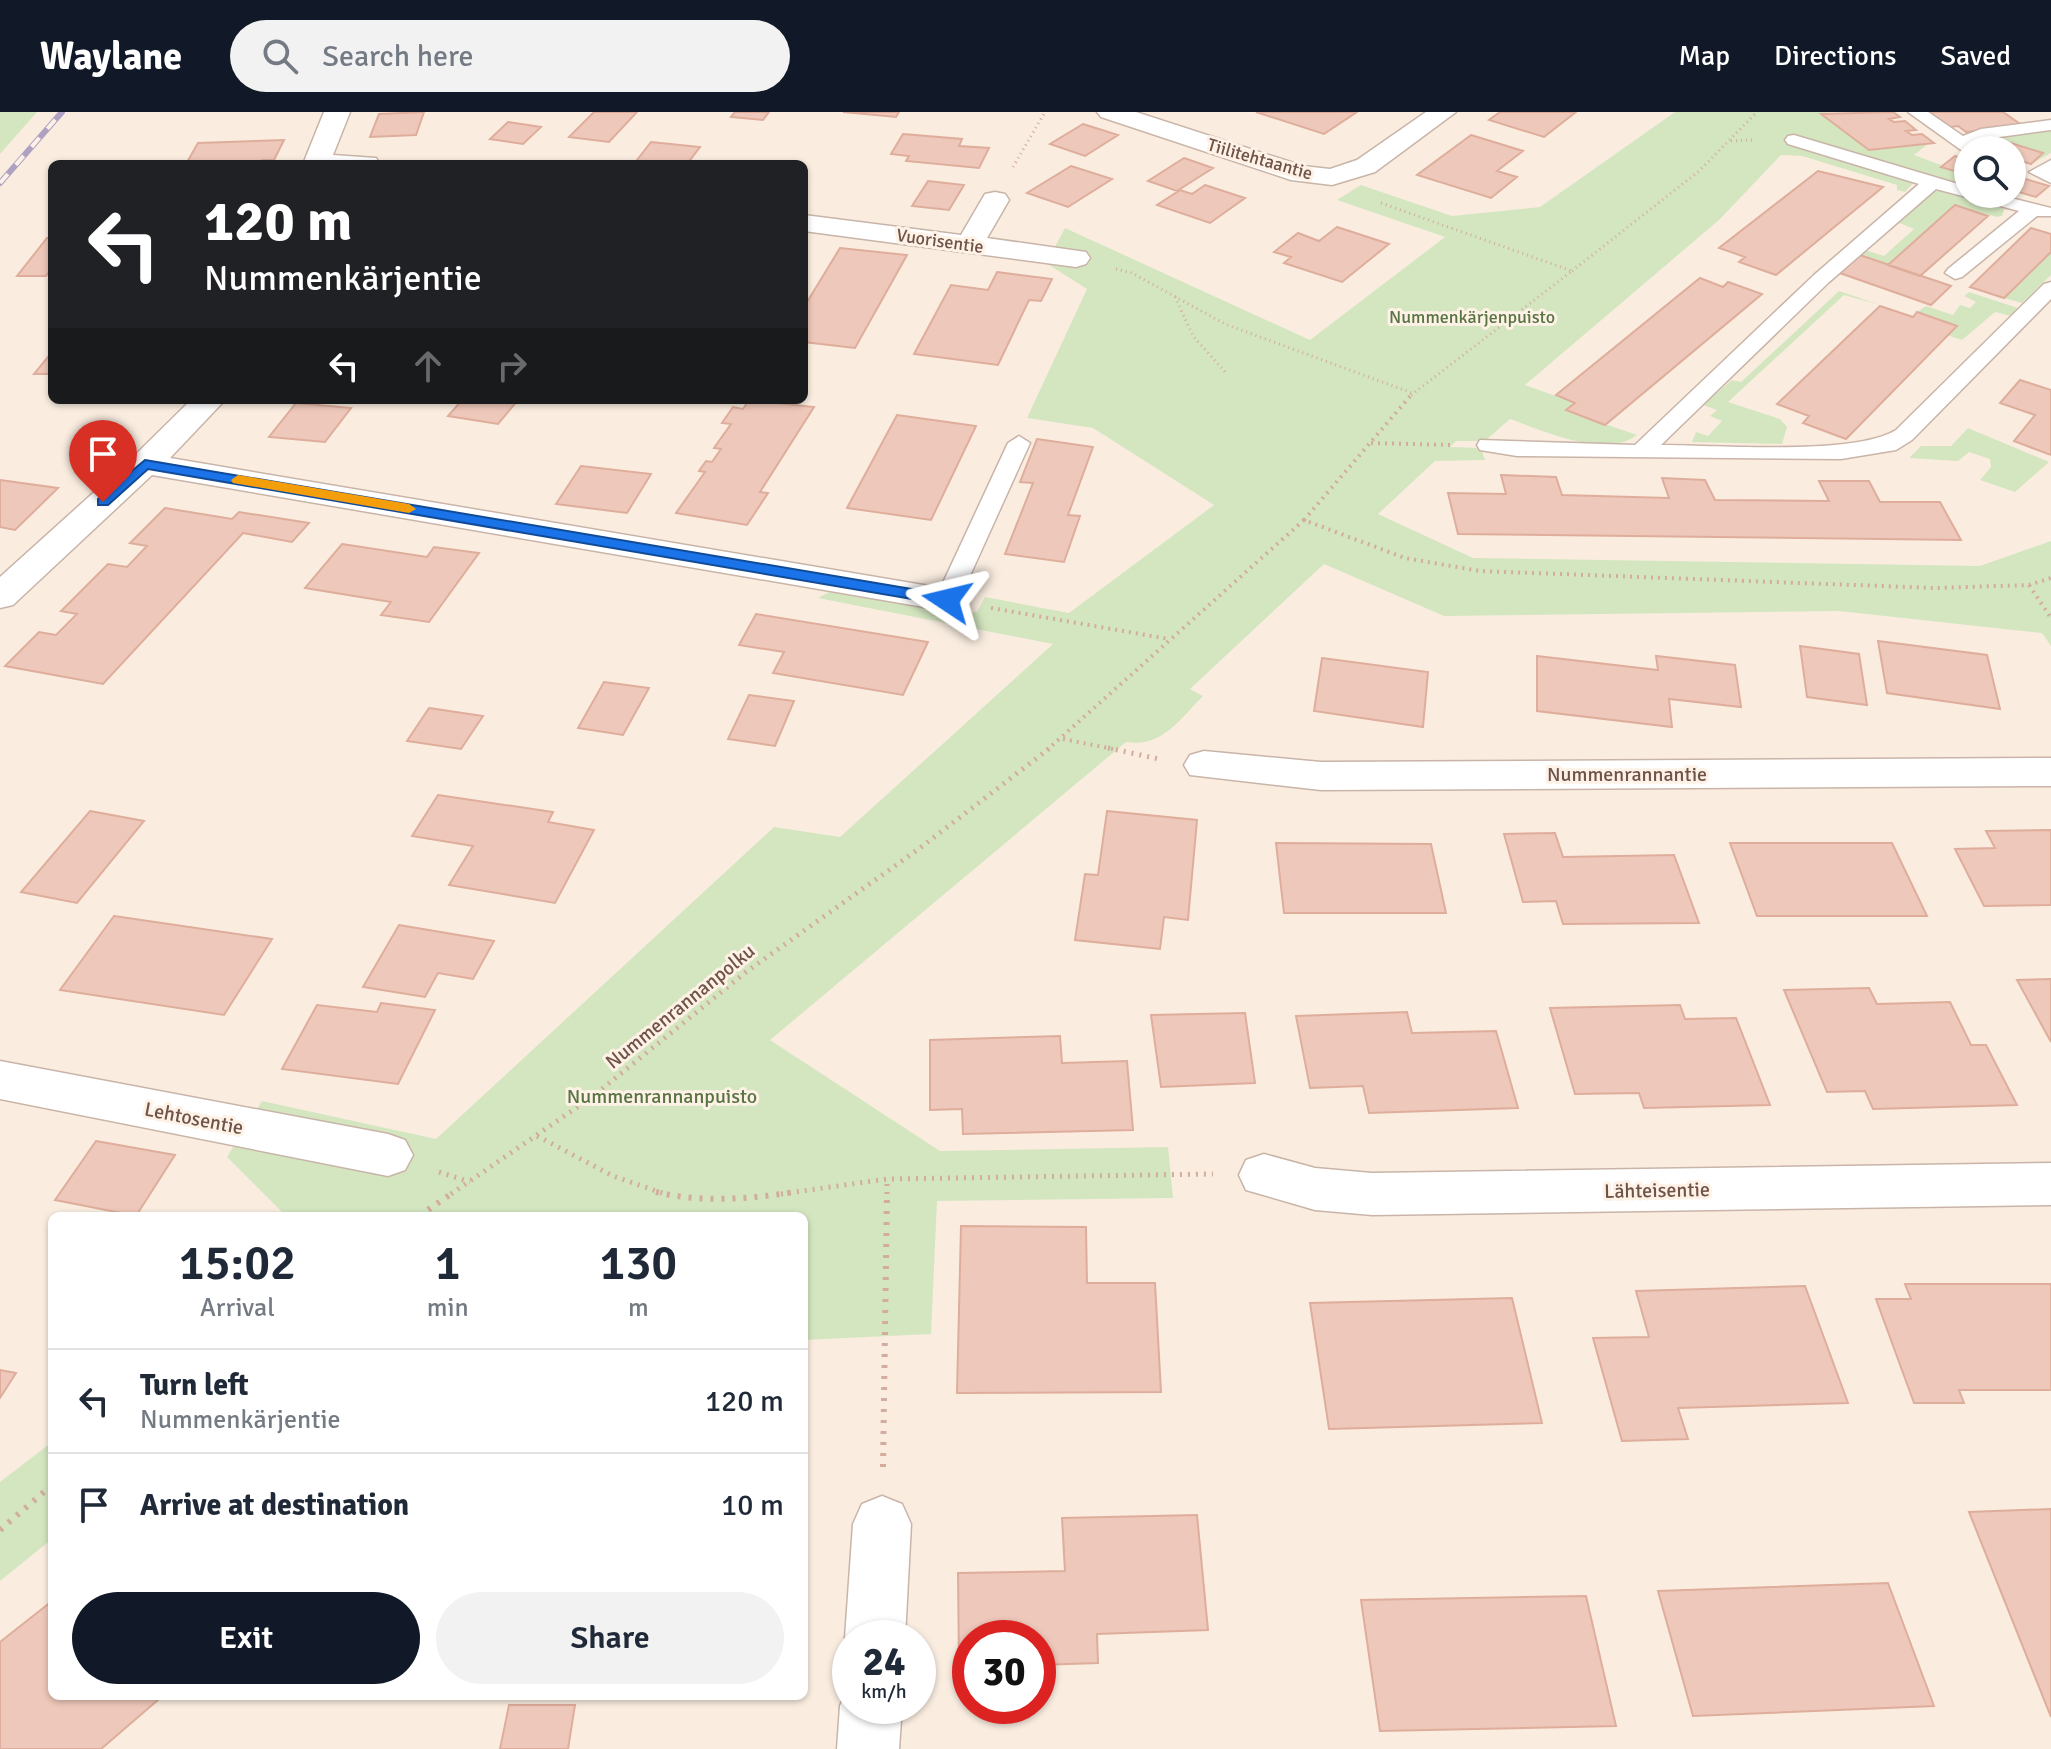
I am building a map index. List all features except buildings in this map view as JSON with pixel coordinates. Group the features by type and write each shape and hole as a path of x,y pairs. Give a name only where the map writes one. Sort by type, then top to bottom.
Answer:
{"street":[{"path":"317,160 337,112"},
{"name":"Tiilitehtaantie","path":"1110,112 1300,174 1332,177 1366,166 1443,112"},
{"path":"969,245 995,200"},
{"name":"Vuorisentie","path":"808,224 1076,258"},
{"path":"0,597 145,464 205,404"},
{"path":"145,464 947,600"},
{"name":"Nummenrannantie","path":"1204,765 1321,776 2051,772"},
{"name":"Lehtosentie","path":"0,1080 388,1155"},
{"name":"Lähteisentie","path":"1264,1175 1315,1189 1372,1194 2051,1184"},
{"path":"876,1620 882,1524"},
{"path":"868,1749 870,1724"}],"lane":[{"path":"1917,112 1954,138"},
{"path":"2039,112 2051,123"},
{"path":"1979,136 2051,123"},
{"path":"1794,140 1954,188"},
{"path":"1641,452 1821,279 1933,182"},
{"path":"1955,273 2042,212"},
{"path":"1488,445 1517,449 1641,452 1841,452 1888,445 1904,435 2051,288"},
{"path":"947,600 1019,443"}],"path":[{"path":"995,200 1045,112"},
{"name":"Nummenrannanpolku","path":"425,1212 592,1097 746,972 920,848 1062,739 1304,520 1413,393 1699,171 1757,112"},
{"path":"1332,177 1349,192 1572,271"},
{"path":"1076,258 1132,273 1225,324 1413,393"},
{"path":"1175,296 1193,336 1226,373"},
{"path":"1371,443 1488,445"},
{"path":"1304,520 1405,558 1480,571 1934,588 2029,585 2051,578"},
{"path":"2029,585 2051,618"},
{"path":"947,600 1169,639"},
{"path":"1062,739 1130,756 1204,765"},
{"path":"537,1136 613,1176 658,1193 696,1199 761,1197 887,1179 1264,1175"},
{"path":"882,1524 887,1179"},
{"path":"0,1530 48,1488"}],"green space":[{"path":"0,112 37,112 0,154"},
{"name":"Nummenrannanpuisto","path":"1675,112 1829,112 1822,114 1869,150 1928,144 1914,155 1954,170 1954,185 1910,180 1913,183 1905,192 1897,190 1897,185 1802,156 1781,155 1719,220 1525,385 1575,403 1567,411 1637,435 1624,442 1592,444 1557,436 1510,419 1485,441 1456,441 1450,447 1481,448 1485,460 1435,461 1378,514 1473,558 1980,566 2051,541 2051,646 2042,633 1839,611 1444,616 1324,564 1190,689 1203,696 1169,730 1150,741 1126,742 770,1040 940,1151 1168,1147 1173,1198 937,1201 931,1334 808,1340 808,1212 282,1212 227,1157 262,1101 436,1139 774,827 840,837 1053,644 818,598 833,590 965,613 977,612 985,597 1069,613 1214,505 1093,428 1027,418 1087,289 1046,263 993,257 997,254 1049,258 1065,228 1310,340 1445,237 1337,200 1361,185 1452,216 1540,207"},
{"path":"2051,131 2051,153 2031,164 2043,153 2026,148 2026,136 2011,136"},
{"path":"1942,190 1954,194 1954,206 1888,265 1857,254 1865,250 1884,256 1914,229 1895,221 1928,193"},
{"path":"1966,208 2004,209 2002,216"},
{"path":"2051,252 2051,275 2022,303 2004,298"},
{"path":"1839,291 1880,305 1844,295 1728,402 1780,419 1787,427 1782,444 1692,442 1696,432 1708,436 1722,421 1710,416 1717,410 1703,405 1732,380 1741,382"},
{"path":"1969,292 2018,308 2011,316 1995,312 1962,340 1947,335 1917,312 1926,306 1953,315 1960,305 1970,308 1976,302 1964,296"},
{"path":"1968,428 2049,462 2015,492 1980,480 1991,467 1990,459 1969,452 1958,461 1909,458 1921,446 1951,446"},
{"path":"48,1445 48,1542 0,1581 0,1482"}],"railway":[{"path":"0,183 62,112"}],"slow traffic":[{"path":"238,480 409,509"}],"route":[{"path":"103,502 145,464 947,600"}],"park label":[{"name":"Nummenkärjenpuisto","path":"1472,317"}]}
